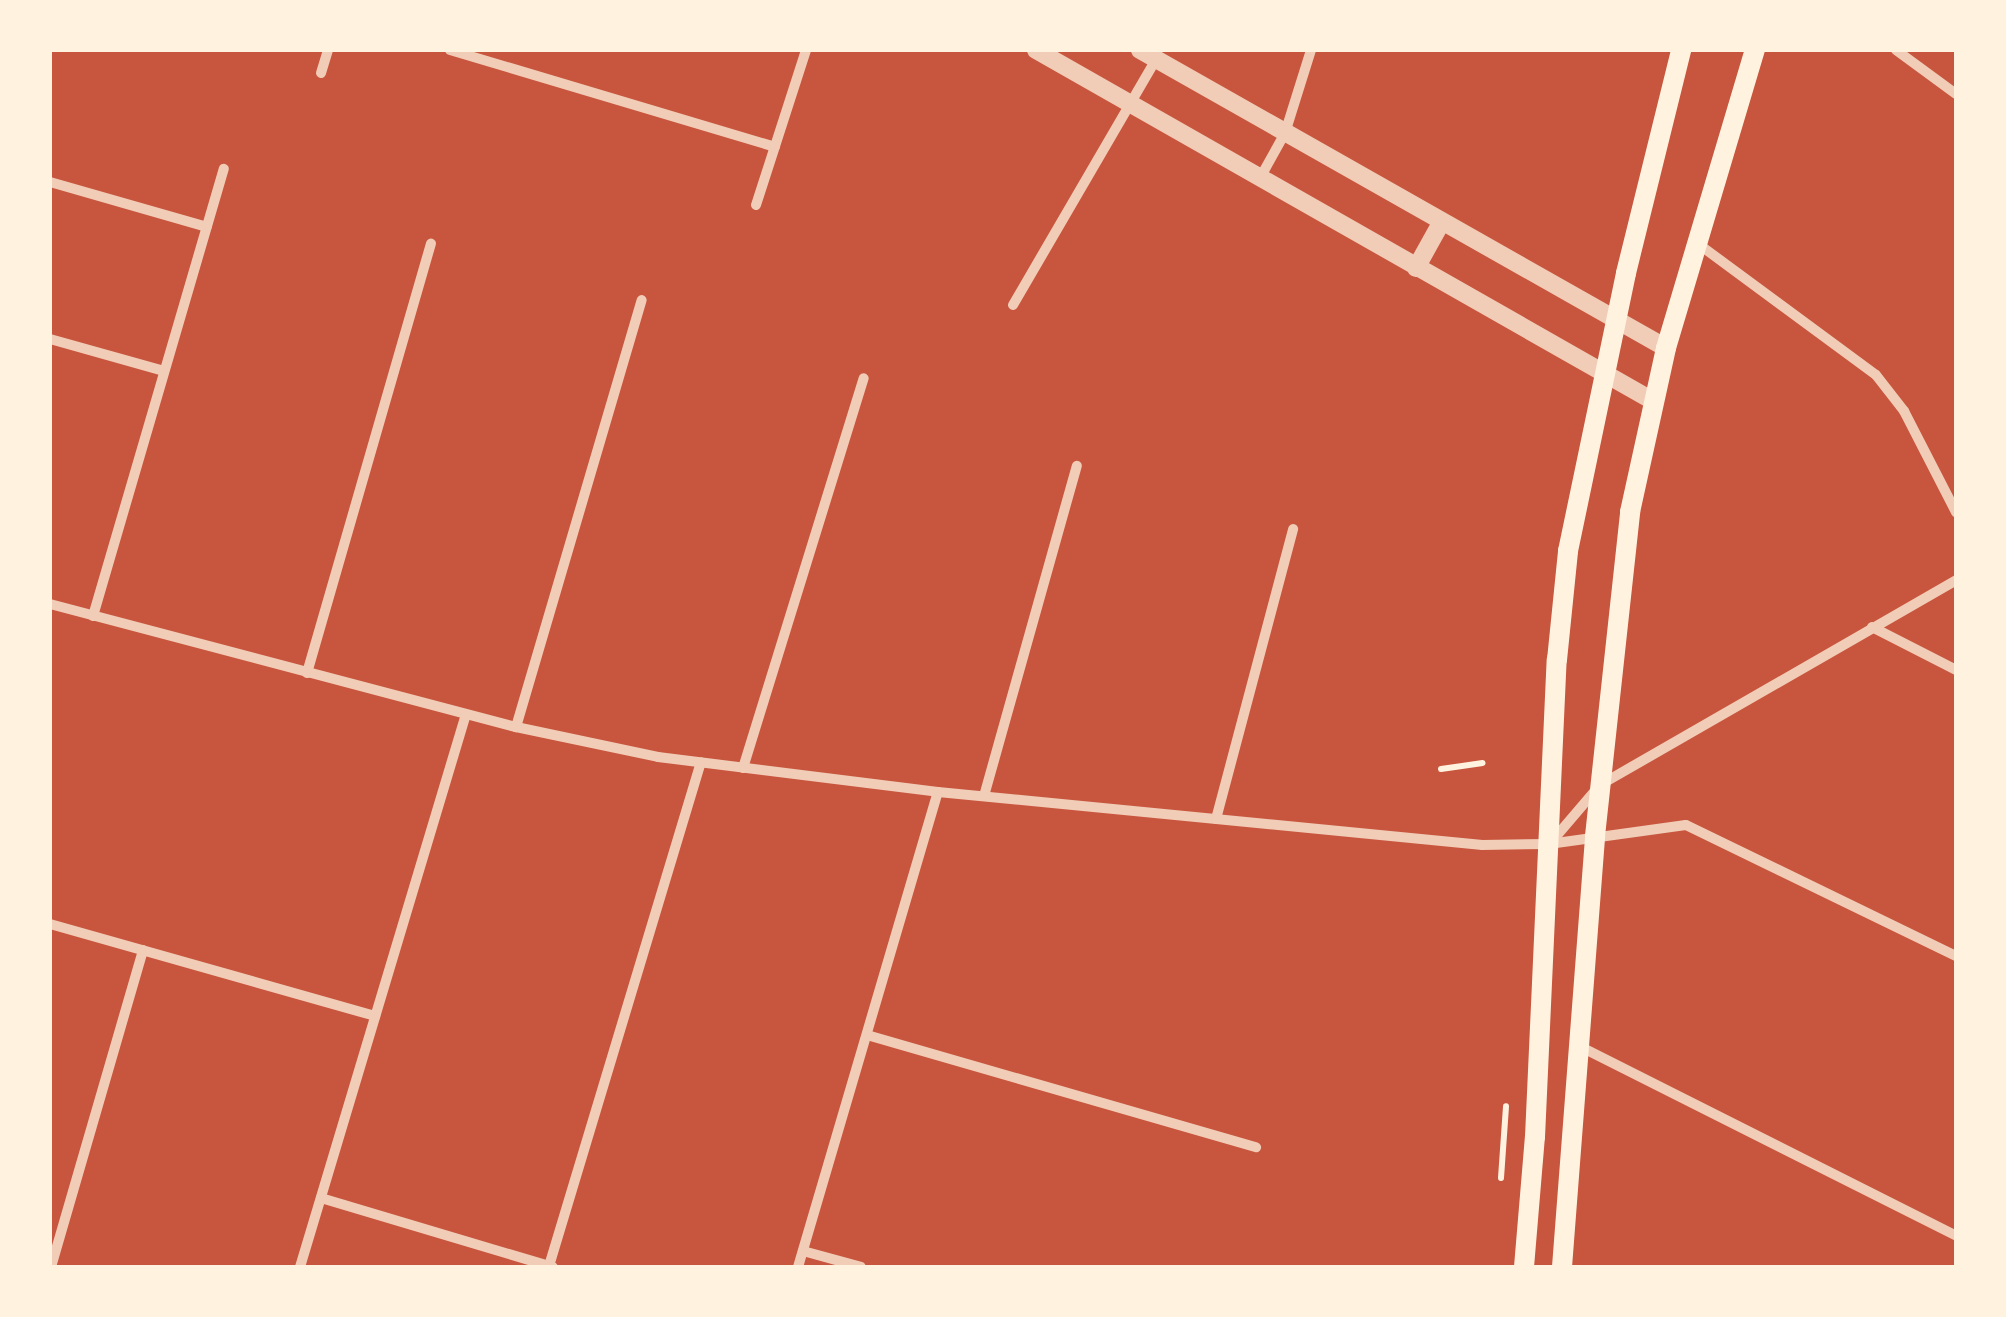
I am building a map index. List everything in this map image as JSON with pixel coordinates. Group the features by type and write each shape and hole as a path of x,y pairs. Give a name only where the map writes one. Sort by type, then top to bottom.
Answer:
{"main road":[{"path":"1524,1267 1561,604 1616,321 1682,50"},
{"path":"1562,1267 1595,836 1622,568 1666,348 1755,50"}],"street":[{"path":"321,73 328,50"},
{"path":"450,50 775,148"},
{"path":"756,205 806,50"},
{"path":"1036,50 1653,401"},
{"path":"1260,178 1284,133 1311,50"},
{"path":"1896,50 1956,94"},
{"path":"1013,304 1128,103 1148,54 1666,348"},
{"path":"93,616 224,169"},
{"path":"50,182 207,227"},
{"path":"1416,268 1442,222"},
{"path":"1697,243 1876,374 1904,411 1956,512"},
{"path":"307,674 431,244"},
{"path":"516,727 642,300"},
{"path":"50,339 164,372"},
{"path":"744,768 864,378"},
{"path":"984,796 1077,466"},
{"path":"1216,819 1293,528"},
{"path":"1549,844 1600,784 1956,580"},
{"path":"50,604 516,727 744,768 938,792 1482,845 1549,844 1676,824 1696,828 1956,956"},
{"path":"1872,628 1956,670"},
{"path":"300,1267 466,714"},
{"path":"321,1198 552,1266 700,762"},
{"path":"798,1267 938,792"},
{"path":"50,924 375,1016"},
{"path":"51,1267 143,950"},
{"path":"866,1035 1256,1147"},
{"path":"1579,1046 1956,1236"},
{"path":"803,1251 861,1267"}],"path":[{"path":"1442,769 1483,763"}]}
